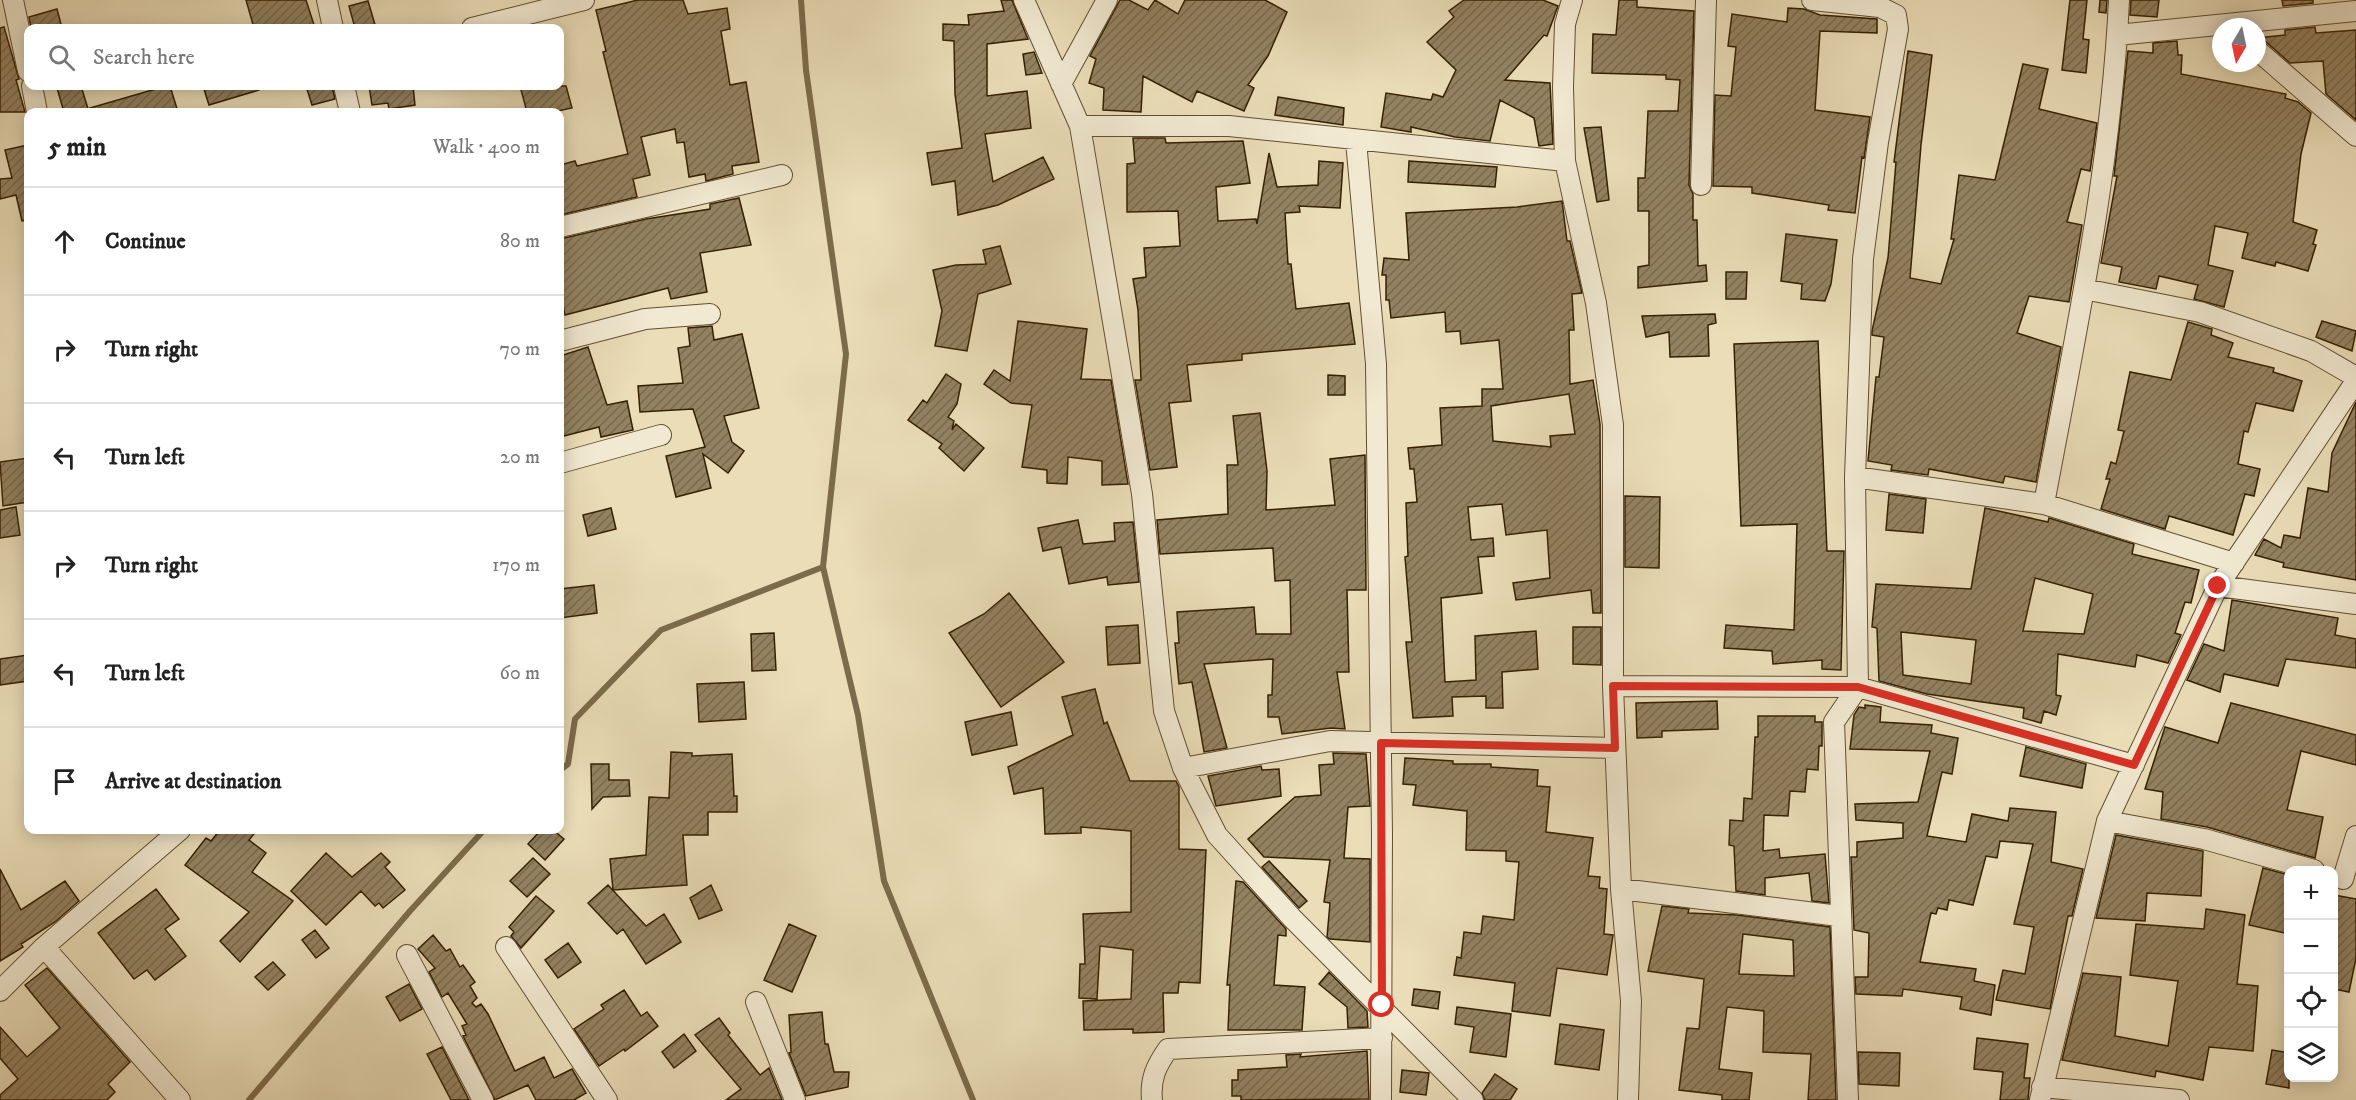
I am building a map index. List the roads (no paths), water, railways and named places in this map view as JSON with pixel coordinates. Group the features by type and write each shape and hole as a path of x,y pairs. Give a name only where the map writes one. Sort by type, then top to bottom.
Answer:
{"street":[{"path":"14,0 24,51"},
{"path":"327,0 332,24"},
{"path":"488,24 584,0"},
{"path":"1024,0 1080,126 1142,494 1164,711 1183,768 1217,835 1292,918 1382,1005 1473,1100"},
{"path":"1061,84 1107,0"},
{"path":"1572,0 1565,24 1563,87 1565,160 1596,303 1613,425 1613,686 1621,889 1631,1001 1628,1100"},
{"path":"1701,185 1706,0"},
{"path":"1812,0 1880,7 1896,15 1898,29 1878,142 1863,259 1855,477 1858,687 1834,722 1839,916 1848,1100"},
{"path":"2044,504 2085,290 2105,162 2119,0"},
{"path":"2266,21 2356,11"},
{"path":"2117,35 2212,27"},
{"path":"2266,58 2356,136"},
{"path":"33,90 36,108"},
{"path":"345,90 349,108"},
{"path":"1080,126 1230,126 1356,141 1565,160"},
{"path":"1356,141 1376,364 1381,743 1382,1100"},
{"path":"564,226 782,175"},
{"path":"2085,290 2200,312 2311,351 2356,379 2218,586 2107,821 2041,1094 2179,1100"},
{"path":"564,340 645,320 710,314"},
{"path":"564,462 661,435"},
{"path":"1855,477 2044,504 2234,563"},
{"path":"2218,586 2356,604"},
{"path":"1613,686 1858,687 2134,765"},
{"path":"1183,768 1330,741 1615,748"},
{"path":"2107,821 2204,839 2300,866"},
{"path":"0,991 44,947 175,834"},
{"path":"2344,880 2356,836"},
{"path":"1621,889 1839,916"},
{"path":"44,947 180,1100"},
{"path":"506,947 607,1100"},
{"path":"407,955 483,1100"},
{"path":"756,1002 795,1100"},
{"path":"1152,1100 1151,1083 1158,1063 1168,1049 1382,1038"}],"waterway":[{"path":"801,0 806,70 846,354 823,567 858,715 884,881 973,1100"},
{"path":"564,767 568,764 575,719 661,630 823,567"},
{"path":"249,1100 410,911 480,834"}]}
